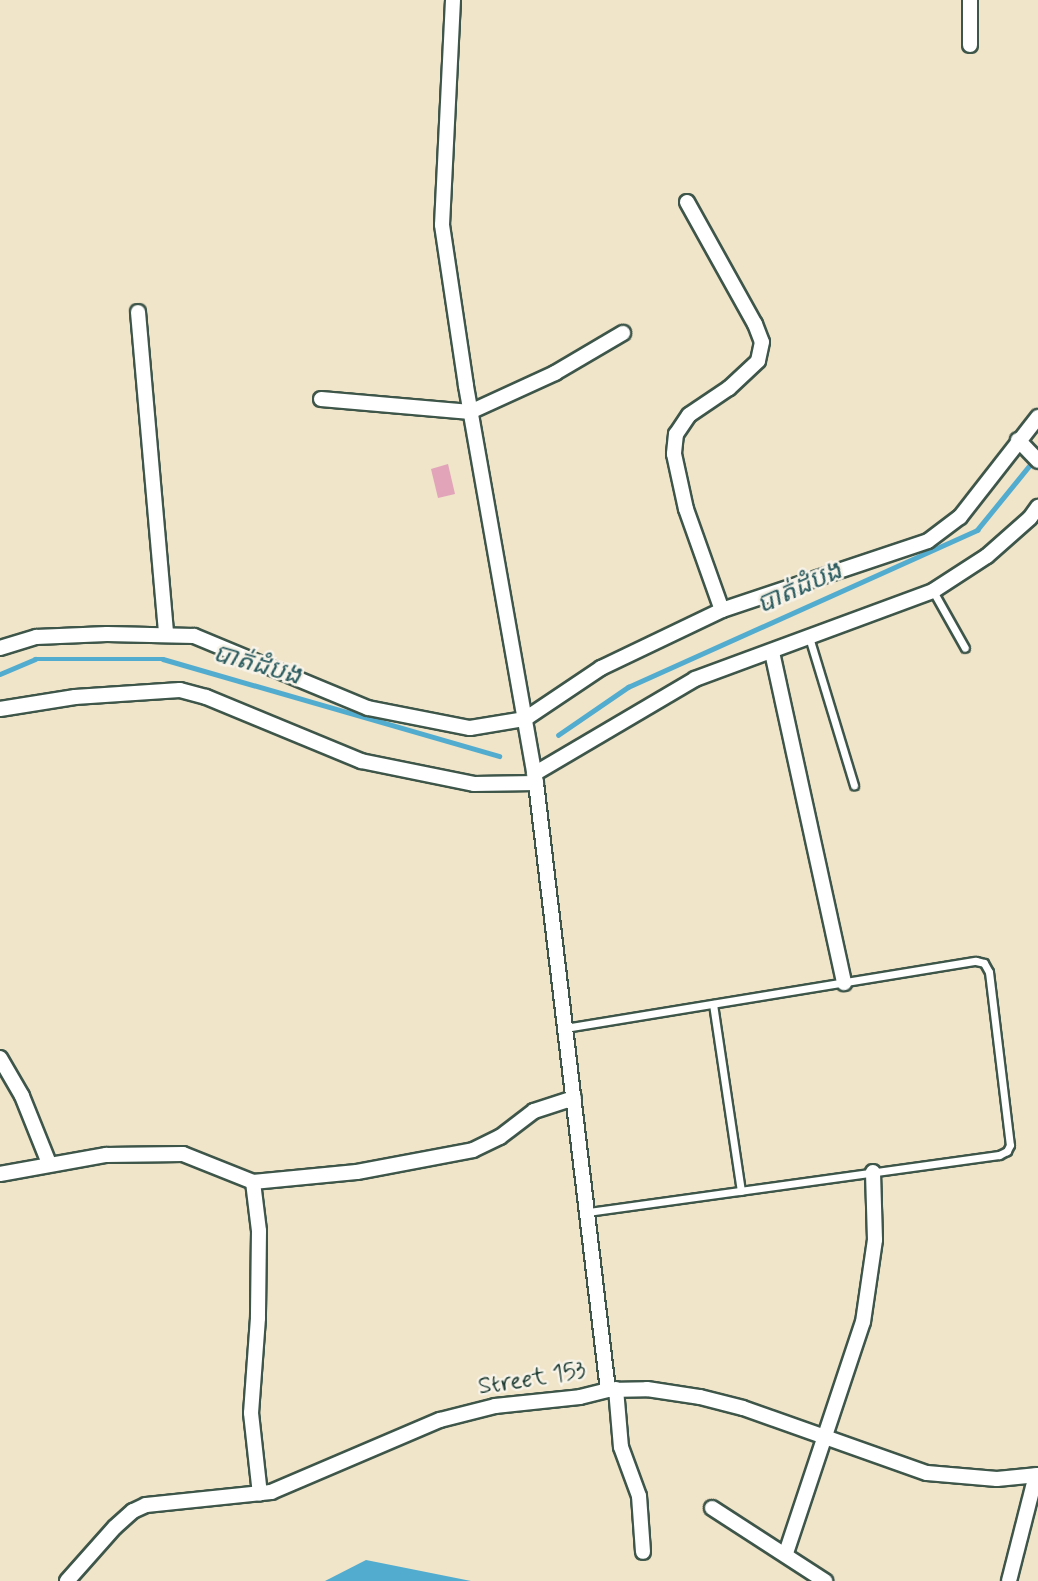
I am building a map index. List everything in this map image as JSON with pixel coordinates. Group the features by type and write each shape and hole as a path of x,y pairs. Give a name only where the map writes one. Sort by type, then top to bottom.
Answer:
{"street":[{"path":"453,0 442,225 470,412 535,778 587,1212 621,1447 639,1496 643,1552"},
{"path":"970,0 970,45"},
{"path":"687,202 755,324 762,342 758,361 729,388 689,415 676,434 674,454 686,509 722,610"},
{"path":"138,312 166,634"},
{"path":"321,399 470,412 555,373 622,333"},
{"path":"0,648 36,637 166,634 194,636 368,708 470,728 525,719 601,668 722,610 928,541 960,517 1038,416"},
{"path":"1018,440 1034,457"},
{"path":"0,709 75,697 180,690 206,697 361,761 474,784 535,778 675,689 933,591 987,556 1030,518 1038,507"},
{"path":"772,653 844,983"},
{"path":"0,1058 22,1096 49,1163"},
{"path":"0,1174 49,1163 106,1155 183,1154 253,1182 357,1172 472,1150 500,1137 534,1111 574,1098"},
{"path":"786,1553 863,1322 875,1240 873,1172"},
{"path":"253,1182 259,1231 258,1318 251,1413 260,1494"},
{"name":"Street 153","path":"67,1581 115,1527 146,1505 260,1494 316,1475 440,1419 495,1406 612,1390 647,1389 700,1397 927,1473 997,1479 1037,1475"},
{"path":"1009,1581 1037,1475"},
{"path":"712,1508 786,1553 825,1581"}],"lane":[{"path":"933,591 965,648"},
{"path":"809,637 854,785"},
{"path":"565,1028 976,961 984,963 989,972 1010,1145 1007,1151 587,1212"},
{"path":"713,1004 741,1191"}],"water":[{"path":"366,1560 471,1581 325,1581"}],"building":[{"path":"448,464 455,494 438,498 431,469"}],"waterway":[{"name":"បាត់ដំបង","path":"558,735 628,687 977,530 1033,461"},
{"name":"បាត់ដំបង","path":"0,674 35,659 163,659 499,756"}]}
